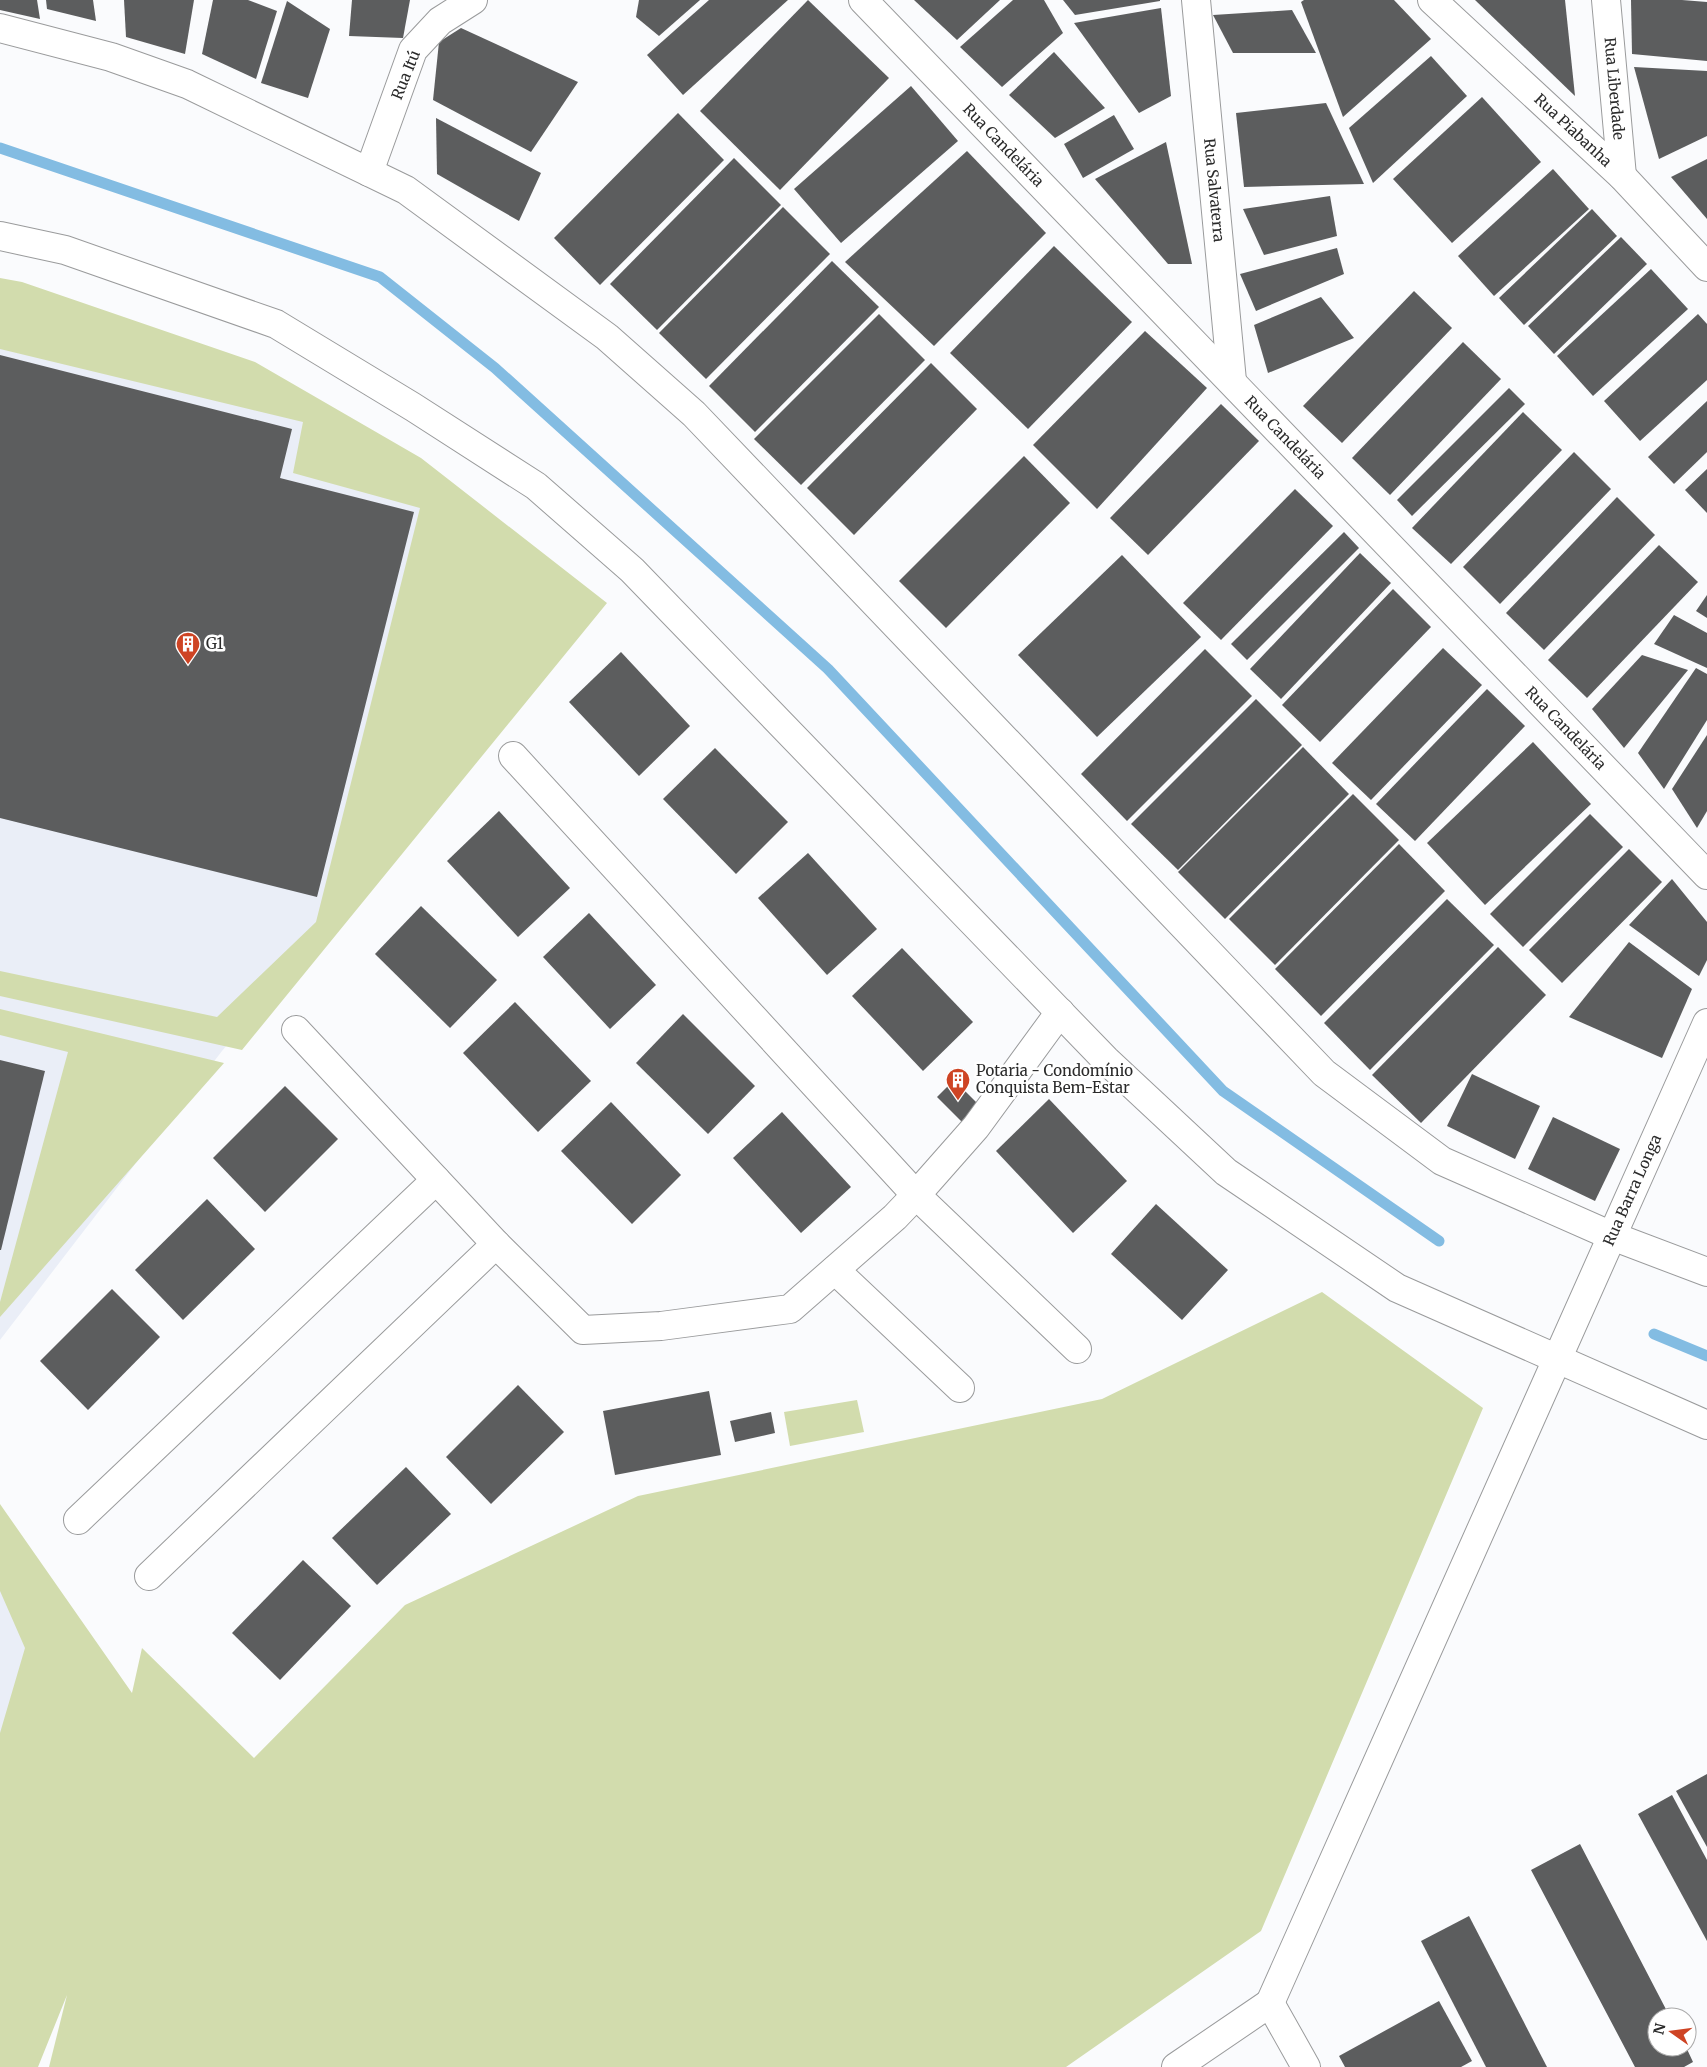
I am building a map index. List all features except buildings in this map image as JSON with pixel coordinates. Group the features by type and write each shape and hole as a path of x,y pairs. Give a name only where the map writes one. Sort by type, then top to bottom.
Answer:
{"main road":[{"name":"Rua Itú","path":"369,172 413,50 440,21 473,0"},
{"name":"Rua Candelária","path":"863,0 1707,875"},
{"name":"Rua Salvaterra","path":"1196,0 1232,381"},
{"name":"Rua Piabanha","path":"1432,0 1622,176 1707,268"},
{"name":"Rua Liberdade","path":"1606,0 1622,176"},
{"path":"0,28 111,57 187,84 406,190 607,337 694,414 1324,1073 1442,1161 1612,1236 1707,1272"},
{"path":"0,236 65,250 276,324 413,407 536,486 632,570 1106,1060 1226,1172 1396,1288 1707,1425"},
{"path":"513,756 916,1195 1077,1349"},
{"path":"296,1030 496,1244 584,1330 661,1326 790,1308 895,1218 916,1195 976,1127 1060,1012"},
{"name":"Rua Barra Longa","path":"1270,2003 1707,1023"},
{"path":"78,1520 436,1180"},
{"path":"149,1576 496,1244"},
{"path":"835,1270 960,1388"},
{"path":"1176,2067 1270,2003 1306,2067"}],"shaded area":[{"path":"0,292 244,381 593,604 222,1051 0,1340"},
{"path":"0,1546 74,1697 0,1853"}],"green space":[{"path":"0,278 22,282 255,362 421,458 607,603 242,1050 0,996 0,971 217,1017 316,922 420,508 293,473 303,422 0,349"},
{"path":"0,1009 224,1063 0,1317 0,1302 68,1052 0,1035"},
{"path":"1322,1292 1483,1408 1261,1931 1066,2067 49,2067 67,1995 38,2067 0,2067 0,1733 25,1648 0,1591 0,1504 132,1693 142,1648 254,1758 405,1605 638,1496 1102,1399"},
{"path":"857,1400 864,1432 790,1446 784,1412"}],"waterway":[{"path":"0,148 380,277 495,368 828,669 1223,1091 1439,1241"},
{"path":"1654,1334 1707,1356"}],"place":[{"name":"G1","path":"188,665"},
{"name":"Potaria - Condomínio Conquista Bem-Estar","path":"958,1101"}]}
